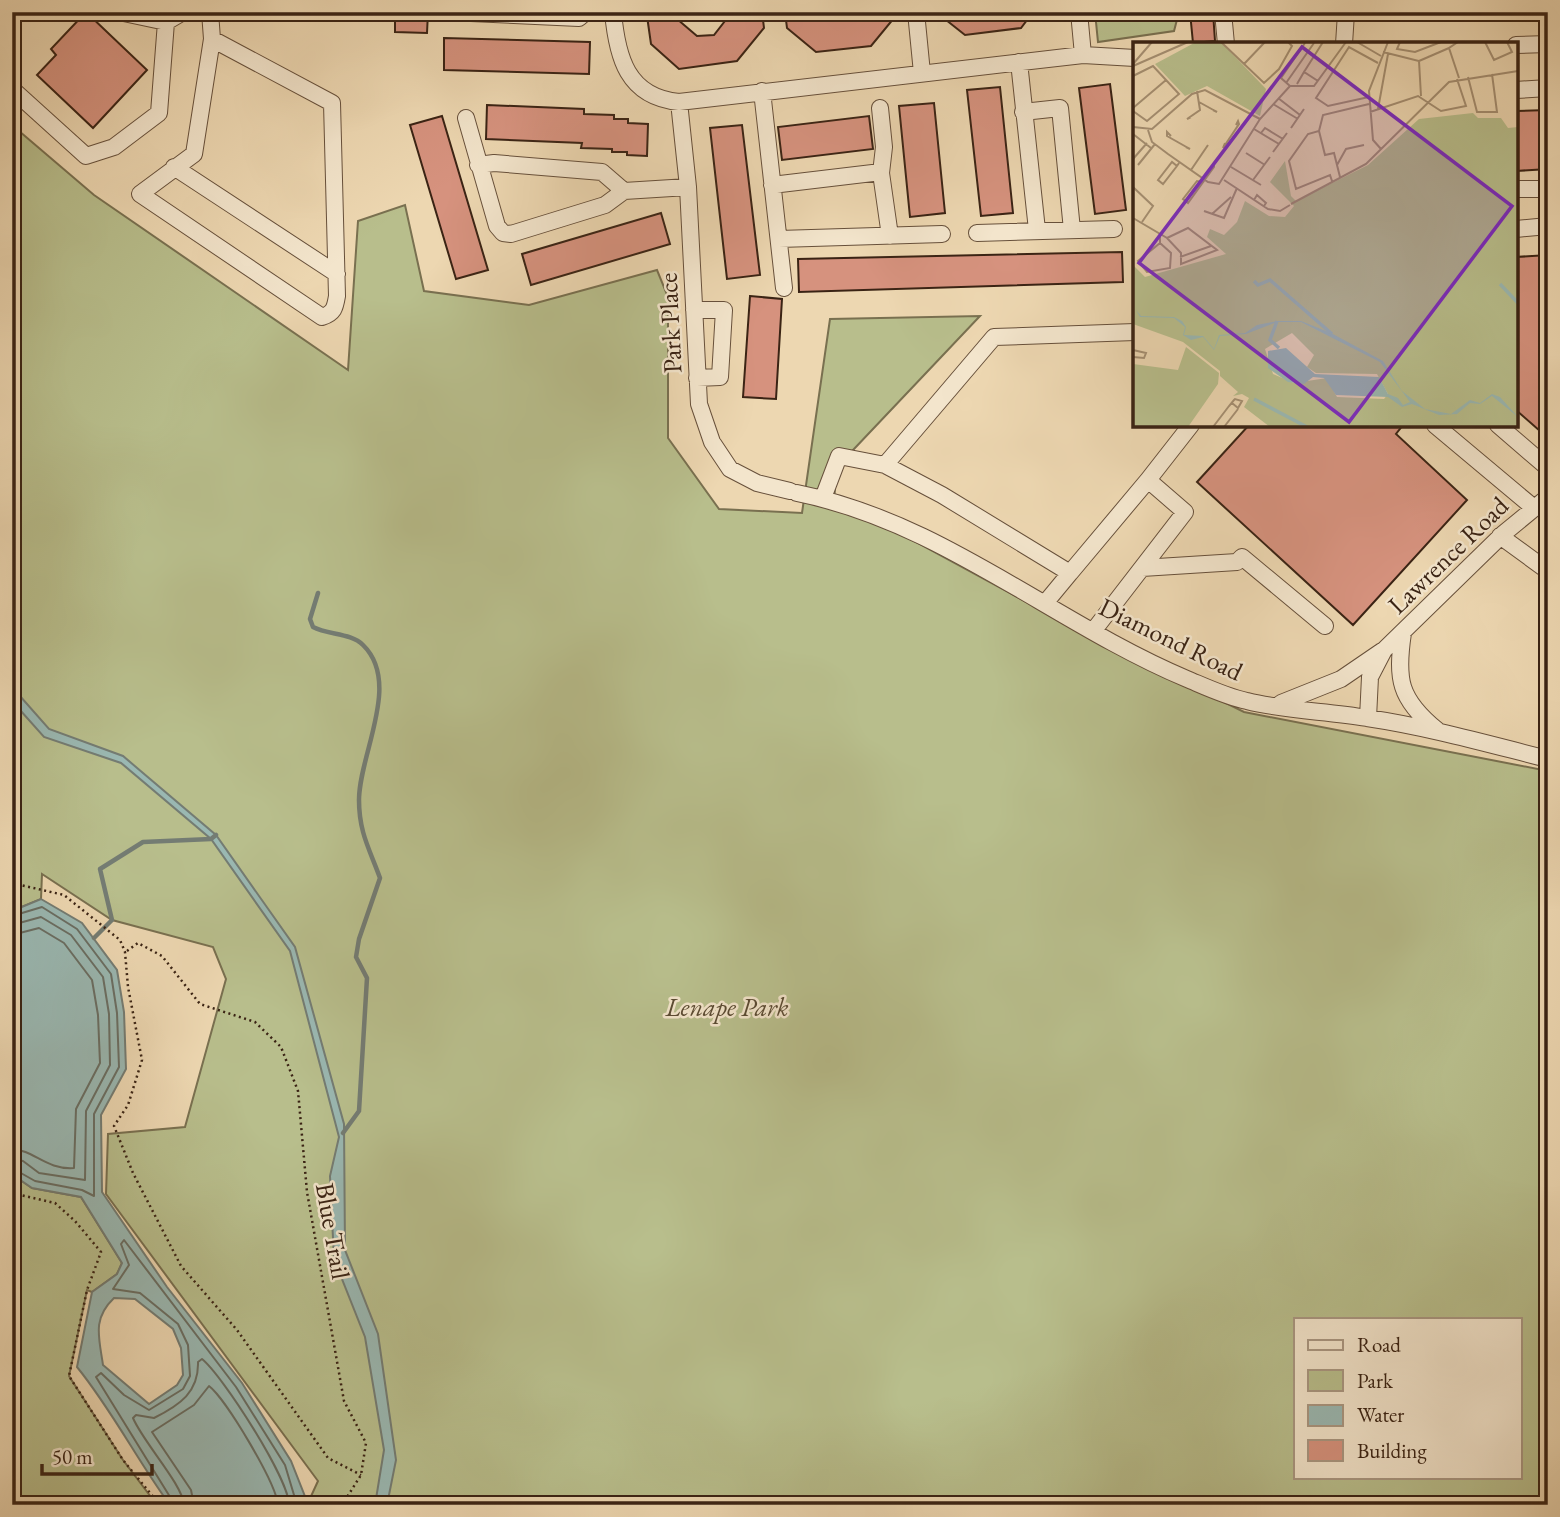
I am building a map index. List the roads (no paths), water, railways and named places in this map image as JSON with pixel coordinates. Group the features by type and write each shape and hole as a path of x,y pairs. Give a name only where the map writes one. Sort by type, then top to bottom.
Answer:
{"street":[{"path":"119,12 166,22 183,12"},
{"path":"211,12 212,39 194,154 140,194 322,317 335,308 337,274 332,103 212,39"},
{"path":"448,12 579,18 586,12"},
{"path":"614,12 620,59 630,76 660,100 679,102 1083,55 1133,58"},
{"path":"916,12 922,73"},
{"path":"1079,12 1083,55"},
{"path":"1223,12 1226,42"},
{"path":"1344,42 1346,13 1355,12"},
{"path":"12,89 86,156 114,147 159,113 166,22"},
{"path":"1518,45 1548,44"},
{"path":"1018,62 1037,230"},
{"path":"1518,90 1548,88"},
{"path":"762,91 784,288"},
{"name":"Park Place","path":"679,102 688,187 699,404 712,442 730,469 757,483 794,492"},
{"path":"880,108 884,147 881,172 890,236"},
{"path":"1023,112 1060,108 1072,230"},
{"path":"466,118 497,226 503,233 511,234 605,205 624,191 688,187"},
{"path":"478,165 494,163 602,172 624,191"},
{"path":"174,167 337,274"},
{"path":"772,185 881,172"},
{"path":"1518,189 1548,189"},
{"path":"1518,229 1548,226"},
{"path":"977,233 1114,229"},
{"path":"779,239 942,234"},
{"path":"694,310 724,310 720,377 697,378"},
{"path":"885,465 993,337 1133,332"},
{"path":"1046,602 1189,427"},
{"path":"1437,427 1534,508"},
{"path":"1500,427 1548,468"},
{"path":"823,498 839,456 885,465 942,495 1070,573"},
{"path":"1094,630 1185,512 1148,480"},
{"name":"Diamond Road","path":"794,492 823,498 915,533 1186,678 1246,701 1439,731 1548,759"},
{"name":"Lawrence Road","path":"1276,705 1341,679 1384,650 1500,536 1548,496"},
{"path":"1500,536 1544,563"},
{"path":"1142,568 1237,562 1242,557 1325,626"},
{"path":"1403,632 1399,661 1403,692 1422,718 1439,731"},
{"name":"Lawrence Road","path":"1368,718 1370,677 1384,650"}],"water":[{"path":"12,687 49,729 123,756 216,835 295,947 344,1124 345,1250 378,1334 396,1460 387,1505 375,1505 384,1450 365,1337 334,1259 330,1176 339,1137 290,951 211,839 121,763 44,737 12,701"},
{"path":"41,899 82,923 117,970 124,1012 126,1069 101,1115 102,1192 167,1287 242,1383 291,1461 306,1499 303,1505 170,1505 102,1400 77,1367 92,1292 117,1274 122,1263 81,1197 32,1188 16,1177 12,1159 12,911","holes":["114,1298 135,1299 173,1329 181,1348 183,1375 177,1385 149,1404 103,1365 100,1346 100,1321 107,1306"]}],"waterway":[{"path":"318,593 310,619 313,627 358,641 374,661 379,679 376,720 361,782 359,812 363,832 380,878 359,939 356,957 367,978 359,1111 343,1133"},
{"path":"94,938 112,920 100,869 143,842 211,839 216,835"}],"park label":[{"name":"Lenape Park","path":"727,1007"}]}
